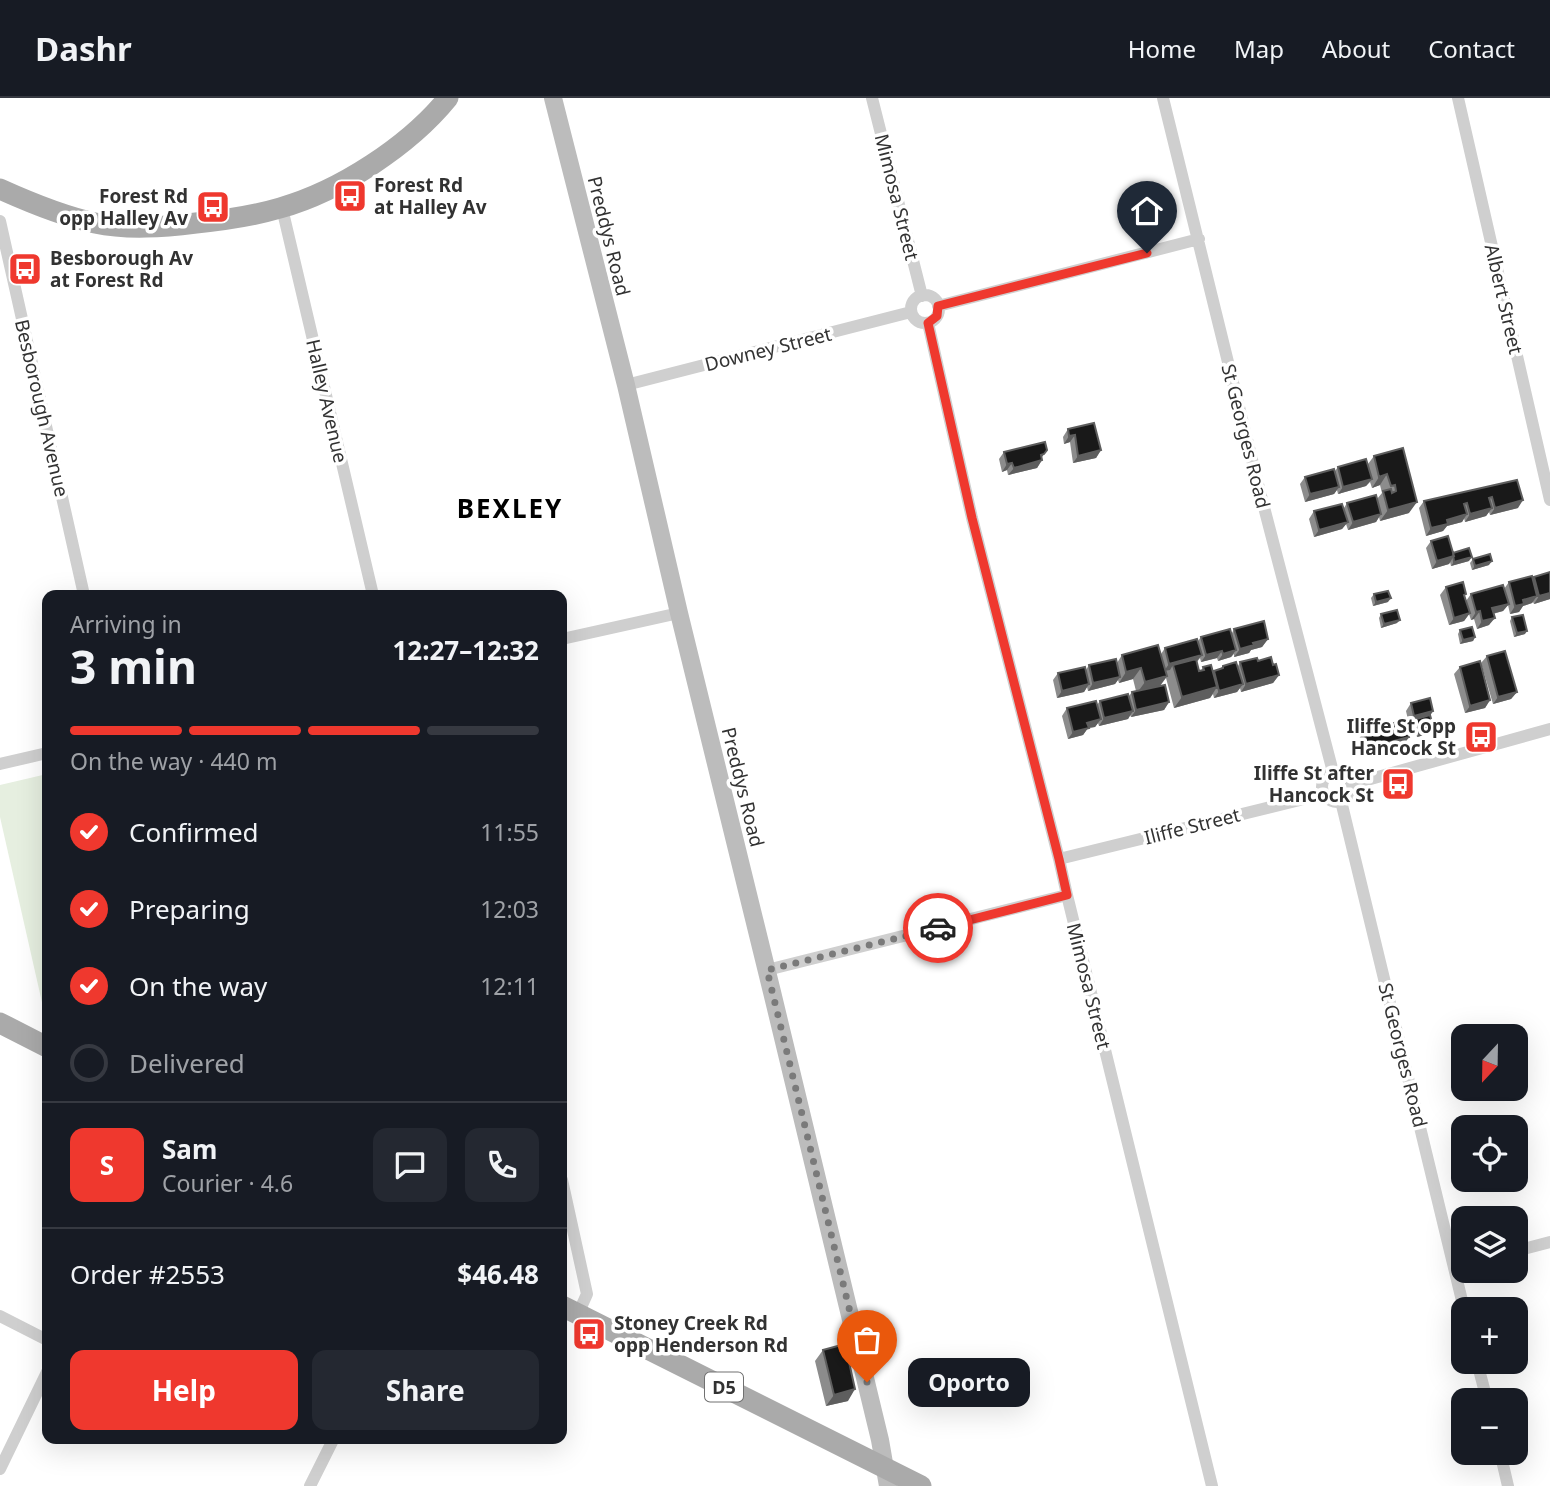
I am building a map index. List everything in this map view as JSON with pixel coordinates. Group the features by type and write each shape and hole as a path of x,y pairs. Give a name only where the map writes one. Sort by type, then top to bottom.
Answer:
{"main road":[{"path":"0,189 60,214 97,224 137,227 234,219 282,208 329,189 373,164 407,139 448,98"},
{"name":"Preddys Road","path":"553,98 626,385 879,1434 887,1477"},
{"path":"0,1023 42,1044"},
{"name":"D5","path":"570,1310 887,1477 921,1486"}],"street":[{"name":"Mimosa Street","path":"872,98 922,296"},
{"name":"St Georges Road","path":"1163,98 1259,488 1334,772"},
{"name":"Albert Street","path":"1458,98 1550,500"},
{"name":"Halley Avenue","path":"282,208 372,590"},
{"name":"Besborough Avenue","path":"0,222 83,590"},
{"path":"938,306 1199,239"},
{"path":"922,296 932,298 938,306 937,316 928,323 916,320 911,312 912,303 922,296"},
{"name":"Downey Street","path":"626,385 911,312"},
{"name":"Mimosa Street","path":"928,323 972,518 1059,859 1212,1486"},
{"path":"567,638 679,612"},
{"path":"1351,783 1550,729"},
{"path":"0,764 42,755"},
{"path":"1334,772 1343,773 1351,783 1349,796 1341,801 1331,800 1322,789 1326,777 1334,772"},
{"name":"Iliffe Street","path":"1059,859 1324,794"},
{"name":"St Georges Road","path":"1341,801 1451,1238"},
{"path":"767,970 1067,895"},
{"path":"567,1203 587,1294 570,1310"},
{"path":"1528,1248 1550,1242"},
{"path":"0,1316 42,1337"},
{"path":"0,1469 42,1382"},
{"path":"310,1486 331,1444"},
{"path":"1503,1465 1508,1486"}],"green space":[{"path":"42,775 42,1002 0,817 0,785"}],"building":[{"path":"1094,423 1101,450 1078,456 1075,435 1069,436 1068,429"},
{"path":"1045,442 1047,450 1041,455 1042,460 1014,468 1012,463 1007,464 1004,452"},
{"path":"1403,448 1417,502 1388,510 1383,491 1396,491 1395,485 1391,486 1387,474 1379,477 1374,456"},
{"path":"1366,459 1372,479 1343,487 1338,467"},
{"path":"1334,469 1339,487 1310,494 1305,477"},
{"path":"1517,480 1523,500 1495,508 1492,497 1489,498 1492,508 1470,514 1467,503 1464,504 1467,514 1447,520 1448,524 1431,528 1424,501"},
{"path":"1376,495 1381,514 1353,522 1347,503"},
{"path":"1342,504 1348,522 1319,530 1314,511"},
{"path":"1448,536 1454,556 1437,561 1431,541"},
{"path":"1469,548 1472,557 1454,562 1453,553"},
{"path":"1490,554 1492,561 1475,566 1473,559"},
{"path":"1550,572 1550,593 1539,596 1534,577"},
{"path":"1532,576 1537,596 1523,600 1524,604 1515,606 1509,582"},
{"path":"1463,582 1470,613 1454,618 1446,587"},
{"path":"1503,585 1509,604 1492,608 1495,618 1482,621 1480,611 1476,612 1471,594"},
{"path":"1388,591 1391,598 1376,602 1374,594"},
{"path":"1397,610 1400,620 1384,624 1381,614"},
{"path":"1523,615 1527,631 1517,633 1512,617"},
{"path":"1264,621 1268,639 1240,649 1234,629"},
{"path":"1472,627 1475,637 1463,640 1460,630"},
{"path":"1230,629 1236,650 1206,655 1201,637"},
{"path":"1197,639 1202,655 1169,664 1165,648"},
{"path":"1158,645 1167,676 1145,682 1141,668 1126,672 1122,655"},
{"path":"1505,651 1517,692 1498,697 1487,656"},
{"path":"1271,657 1279,675 1246,684 1240,662"},
{"path":"1116,659 1120,677 1093,683 1089,665"},
{"path":"1196,659 1199,671 1211,665 1217,687 1182,697 1173,665"},
{"path":"1480,661 1490,700 1470,706 1460,667"},
{"path":"1236,662 1243,684 1219,691 1214,671"},
{"path":"1085,667 1089,684 1062,691 1058,673"},
{"path":"1165,685 1169,702 1136,710 1132,692"},
{"path":"1128,694 1133,711 1104,718 1100,701"},
{"path":"1430,698 1433,711 1414,716 1411,703"},
{"path":"1096,701 1101,719 1087,723 1089,728 1073,732 1067,708"},
{"path":"1430,715 1434,729 1419,733 1416,719"},
{"path":"1405,720 1409,737 1368,748 1364,731"},
{"path":"845,1344 855,1389 834,1395 823,1350"}],"way so far":[{"path":"867,1382 767,970 938,928"}],"place":[{"name":"Forest Rd at Halley Av","path":"350,196"},
{"name":"Forest Rd opp Halley Av","path":"213,207"},
{"name":"Besborough Av at Forest Rd","path":"25,269"},
{"name":"Iliffe St opp Hancock St","path":"1481,737"},
{"name":"Iliffe St after Hancock St","path":"1398,784"},
{"name":"Stoney Creek Rd opp Henderson Rd","path":"589,1334"},
{"name":"Oporto","path":"867,1382"}],"district":[{"name":"BEXLEY","path":"510,508"}],"route":[{"path":"938,928 1067,895 972,518 928,323 937,316 938,306 1147,253"}]}
